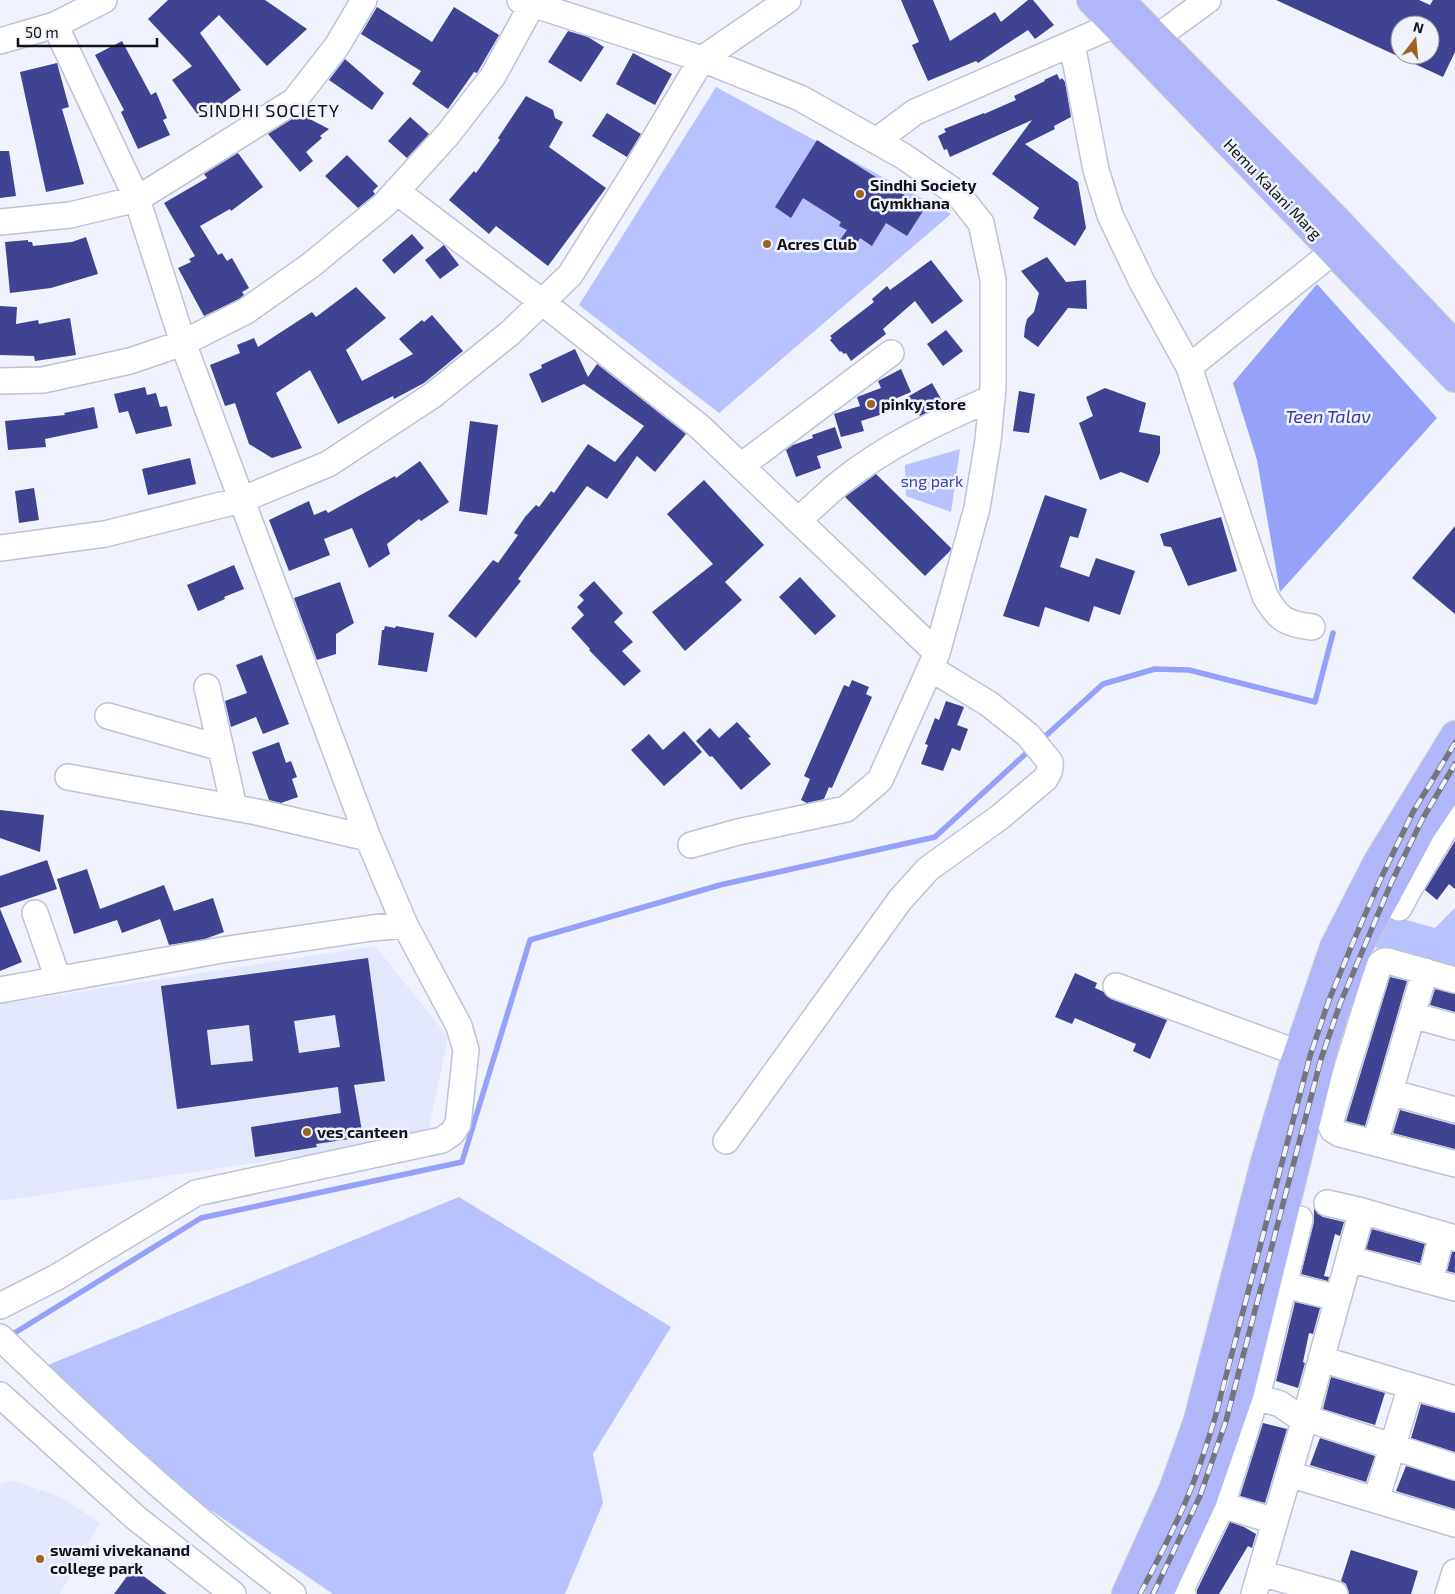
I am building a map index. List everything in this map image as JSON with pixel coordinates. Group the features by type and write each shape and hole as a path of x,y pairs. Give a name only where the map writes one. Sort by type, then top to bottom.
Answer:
{"main road":[{"name":"Hemu Kalani Marg","path":"1091,0 1123,13 1343,244 1455,378"},
{"path":"1123,13 1156,38 1343,244 1455,345"},
{"path":"1126,1594 1173,1490 1198,1420 1274,1131 1334,947 1400,886 1422,829 1449,790 1455,735"},
{"path":"1159,1594 1212,1502 1245,1402 1294,1210 1302,1138 1327,1036 1356,952 1358,923"},
{"path":"1274,1131 1302,1138"},
{"path":"1257,1193 1294,1210"}],"street":[{"path":"0,41 55,25 104,0"},
{"path":"0,222 70,215 137,199 294,101 337,46 364,0"},
{"path":"0,548 105,534 241,500 328,464 425,400 510,333 570,275 639,165 702,59 788,0"},
{"path":"1156,38 1208,0"},
{"path":"0,381 43,380 130,361 183,344 246,311 311,265 384,205 449,133 492,76 530,1 702,59 800,98 903,156 958,194 982,223 993,279 992,398 988,442 978,508 934,660 880,780 846,809 738,832 691,846"},
{"path":"876,141 915,112 1072,44 1123,13"},
{"path":"0,1306 57,1277 196,1193 442,1140 452,1133 458,1124 466,1050 459,1026 405,925 368,838 183,344 137,199 55,25"},
{"path":"1072,44 1096,170 1110,215 1142,282 1189,367 1265,596 1272,609 1283,620 1297,625 1312,626"},
{"path":"396,191 542,302 700,427 798,520 934,660 1028,735 1050,762 1051,767 1045,779 1000,817 928,869 900,900 726,1141"},
{"path":"1189,367 1343,244"},
{"path":"741,466 890,353"},
{"path":"798,520 842,482 872,461 920,432 992,398"},
{"path":"208,687 234,807"},
{"path":"108,716 221,748"},
{"path":"68,776 234,807 368,838"},
{"path":"35,913 58,979"},
{"path":"0,990 222,950 405,925"},
{"path":"1455,980 1388,960 1379,965 1330,1123 1333,1130 1340,1134 1455,1164"},
{"path":"1375,1143 1425,971"},
{"path":"1116,986 1298,1053"},
{"path":"1412,1015 1455,1027"},
{"path":"1327,1036 1354,1043"},
{"path":"1390,1092 1455,1110"},
{"path":"1327,1203 1448,1236 1430,1281"},
{"path":"1335,1594 1257,1583 1289,1474 1300,1417 1321,1359 1362,1211"},
{"path":"1349,1258 1455,1288"},
{"path":"1276,1283 1338,1298"},
{"path":"0,1337 163,1488 249,1561 293,1594"},
{"path":"1321,1359 1455,1398"},
{"path":"1376,1500 1412,1386"},
{"path":"1206,1390 1245,1402 1276,1419 1300,1417 1455,1467"},
{"path":"0,1395 136,1518 233,1594"},
{"path":"1289,1474 1455,1524"},
{"path":"1183,1594 1181,1589 1212,1502 1275,1521"}],"shaded area":[{"path":"375,946 448,1037 427,1137 0,1201 0,1004"},
{"name":"swami vivekanand college park","path":"12,1480 63,1498 100,1523 60,1594 0,1594 0,1484"}],"green space":[{"name":"Acres Club","path":"716,87 951,214 719,413 579,305"},
{"name":"sng park","path":"960,449 951,512 906,496 905,465"},
{"path":"1455,908 1455,970 1370,946 1389,915 1435,928"},
{"path":"459,1197 671,1327 593,1454 603,1503 565,1594 333,1594 168,1481 48,1365"}],"water":[{"name":"Teen Talav","path":"1317,284 1437,418 1280,592 1257,460 1233,383"}],"building":[{"path":"168,0 265,0 307,29 267,66 219,15 200,33 241,90 201,119 172,80 192,66 148,19"},
{"path":"901,0 933,0 950,41 995,12 1001,22 1028,0 1033,0 1054,25 1035,39 1028,30 978,63 976,61 928,81 912,45 919,42"},
{"path":"1276,0 1419,0 1430,5 1433,0 1455,0 1455,52 1443,77 1417,65 1440,65 1440,15 1390,15 1390,53"},
{"path":"377,7 432,42 454,7 499,35 477,73 474,72 448,109 412,84 421,71 361,34"},
{"path":"568,31 588,37 604,47 581,82 548,62"},
{"path":"122,41 151,95 156,92 167,118 163,120 170,135 138,149 121,112 124,110 95,55"},
{"path":"633,53 672,74 655,105 616,84"},
{"path":"345,59 384,93 372,110 329,80"},
{"path":"57,63 69,107 62,109 84,184 46,192 20,72"},
{"path":"1057,74 1060,80 1062,78 1065,82 1071,117 1054,126 1055,129 1025,144 1078,182 1086,228 1075,246 1033,218 1039,208 992,174 1032,120 950,157 947,149 944,150 938,136 946,132 944,129 1016,100 1014,96"},
{"path":"526,96 553,110 555,118 563,122 549,147 606,188 548,266 496,226 489,234 449,200 474,171 476,173 500,140 498,138"},
{"path":"607,113 641,134 627,157 592,136"},
{"path":"300,114 329,129 306,152 313,161 300,172 268,134"},
{"path":"410,117 429,134 407,158 388,141"},
{"name":"Sindhi Society Gymkhana","path":"817,140 925,208 907,236 886,223 872,246 860,238 854,248 840,240 847,230 839,226 841,222 803,198 791,218 775,207"},
{"path":"0,151 9,151 16,196 0,198"},
{"path":"238,153 263,187 231,211 230,209 200,226 218,255 222,253 227,261 232,258 249,288 242,292 244,295 239,299 204,316 178,268 191,262 189,259 195,256 164,203 207,178 204,174"},
{"path":"347,155 378,186 373,191 375,194 358,208 325,176"},
{"path":"412,234 424,248 394,274 382,260"},
{"path":"86,237 98,274 51,288 10,293 5,242 28,240 28,242 32,242 33,246 72,242"},
{"path":"444,245 459,265 440,279 425,260"},
{"path":"1047,257 1066,282 1086,280 1087,309 1068,308 1038,347 1024,337 1027,319 1034,312 1039,293 1021,271"},
{"path":"931,260 963,301 932,324 915,301 883,329 886,334 851,361 846,353 840,352 830,340 832,338 830,336 874,302 872,299 887,286 890,290"},
{"path":"356,287 386,318 346,350 362,381 413,354 399,339 422,320 424,322 432,315 463,351 424,383 394,399 393,396 338,424 310,370 276,393 302,448 272,458 249,444 235,403 225,406 210,365 240,353 237,345 254,338 258,347 312,312 316,317"},
{"path":"0,306 17,307 16,324 38,320 39,324 70,318 76,355 35,361 34,356 0,355"},
{"path":"946,330 963,351 943,366 927,344"},
{"path":"575,349 588,377 597,364 686,434 655,472 637,456 607,499 587,486 518,579 521,581 476,638 448,616 493,560 498,563 518,535 514,533 525,517 536,505 539,507 551,491 554,493 588,444 615,462 644,426 584,384 542,403 529,374 542,368 541,365"},
{"path":"901,369 911,392 883,404 886,413 861,421 864,431 841,437 834,414 860,406 857,397 881,388 878,381"},
{"path":"932,383 944,404 920,416 909,396"},
{"path":"145,387 147,395 156,393 160,407 167,406 172,426 136,434 128,411 119,413 114,394"},
{"path":"1105,388 1146,403 1139,432 1160,436 1160,453 1148,483 1121,472 1100,480 1079,423 1093,416 1086,397"},
{"path":"1019,391 1035,394 1029,433 1013,431"},
{"path":"94,407 98,428 45,439 46,447 8,450 5,421 65,415 64,413"},
{"path":"470,421 498,425 487,515 459,511"},
{"path":"835,427 842,448 817,456 821,468 796,477 786,450 793,445 813,438 812,435"},
{"path":"190,458 196,484 148,495 142,469"},
{"path":"420,461 449,502 421,521 419,519 387,544 390,554 369,568 352,528 324,539 330,555 289,571 269,520 309,501 314,515 326,510 328,513 395,476 396,478"},
{"path":"876,474 951,548 925,576 845,497"},
{"path":"704,480 764,545 725,582 742,600 685,651 652,612 713,564 667,514"},
{"path":"34,488 39,520 19,523 15,491"},
{"path":"1045,495 1087,509 1078,538 1070,536 1060,567 1089,577 1096,558 1135,571 1120,615 1094,606 1089,622 1045,607 1039,627 1003,616"},
{"path":"1221,517 1237,571 1188,586 1171,547 1164,546 1160,534"},
{"path":"1455,526 1455,614 1412,578"},
{"path":"234,565 244,589 198,611 187,585"},
{"path":"800,577 836,616 815,635 779,597"},
{"path":"594,581 623,613 614,622 633,642 622,651 641,671 624,686 589,650 571,628 584,615 577,607 584,600 579,595"},
{"path":"340,582 354,623 336,634 336,654 317,660 294,598"},
{"path":"385,626 395,628 396,626 434,633 427,672 378,665 382,630 384,630"},
{"path":"262,655 289,724 263,734 256,717 231,727 225,701 247,693 236,665"},
{"path":"852,680 869,687 866,694 872,697 832,788 829,787 824,799 807,803 801,800 810,779 804,776 844,685 849,687"},
{"path":"946,701 964,707 957,725 968,729 960,751 952,748 943,771 921,764 928,745 925,744 935,718 939,720"},
{"path":"737,722 751,737 748,738 771,764 741,790 712,756 710,757 696,741 710,728 719,738"},
{"path":"684,731 702,752 664,786 631,750 649,734 663,750"},
{"path":"279,742 286,763 291,761 297,777 292,779 298,797 281,803 269,800 252,752"},
{"path":"0,810 44,815 40,852 0,838"},
{"path":"1455,841 1455,889 1449,884 1437,900 1425,890"},
{"path":"47,860 57,889 0,908 0,876"},
{"path":"87,869 100,909 164,885 174,911 213,898 224,932 205,939 169,945 160,919 122,933 117,920 74,934 57,879"},
{"path":"0,909 22,962 0,971"},
{"path":"368,958 385,1081 354,1085 363,1137 316,1144 317,1147 255,1157 251,1127 341,1113 338,1087 177,1109 161,986","holes":["335,1015 340,1047 299,1053 294,1021","249,1025 253,1061 211,1065 207,1030"]},
{"path":"1075,973 1097,983 1095,988 1104,992 1111,999 1167,1020 1150,1059 1133,1051 1136,1044 1075,1018 1072,1024 1055,1017"},
{"path":"1390,977 1407,981 1365,1126 1346,1121"},
{"path":"1435,989 1455,994 1455,1012 1430,1005"},
{"path":"1400,1110 1455,1125 1455,1149 1393,1133"},
{"path":"1314,1209 1323,1217 1344,1222 1340,1236 1335,1234 1324,1276 1329,1277 1328,1281 1301,1274 1314,1222"},
{"path":"1372,1229 1425,1244 1420,1263 1366,1249"},
{"path":"1452,1252 1455,1252 1455,1273 1447,1271"},
{"path":"1295,1302 1320,1308 1313,1334 1309,1333 1303,1362 1305,1363 1298,1388 1276,1381"},
{"path":"1331,1377 1385,1393 1375,1425 1323,1409"},
{"path":"1421,1404 1455,1413 1455,1452 1411,1438"},
{"path":"1263,1423 1287,1429 1265,1503 1240,1496"},
{"path":"1320,1438 1375,1456 1366,1482 1310,1465"},
{"path":"1406,1466 1455,1481 1455,1509 1396,1491"},
{"path":"1230,1522 1256,1534 1252,1548 1248,1546 1219,1594 1197,1594 1197,1590"},
{"path":"1351,1550 1418,1571 1411,1594 1349,1594 1346,1584 1341,1581"},
{"path":"133,1568 167,1594 114,1594"}],"waterway":[{"path":"1041,740 1103,684 1155,669 1189,670 1315,702 1333,633"},
{"path":"8,1337 201,1218 462,1162 530,940 720,885 935,837 1032,748"}],"railway":[{"path":"1140,1594 1179,1517 1194,1482 1215,1418 1310,1056 1329,1000 1382,876 1413,812 1455,743"},
{"path":"1153,1594 1200,1496 1226,1421 1321,1059 1340,1004 1392,881 1423,818 1455,764"}],"place":[{"name":"Sindhi Society Gymkhana","path":"860,194"},
{"name":"Acres Club","path":"767,244"},
{"name":"pinky store","path":"871,404"},
{"name":"ves canteen","path":"307,1132"},
{"name":"swami vivekanand college park","path":"40,1559"}],"district":[{"name":"SINDHI SOCIETY","path":"269,111"}]}
